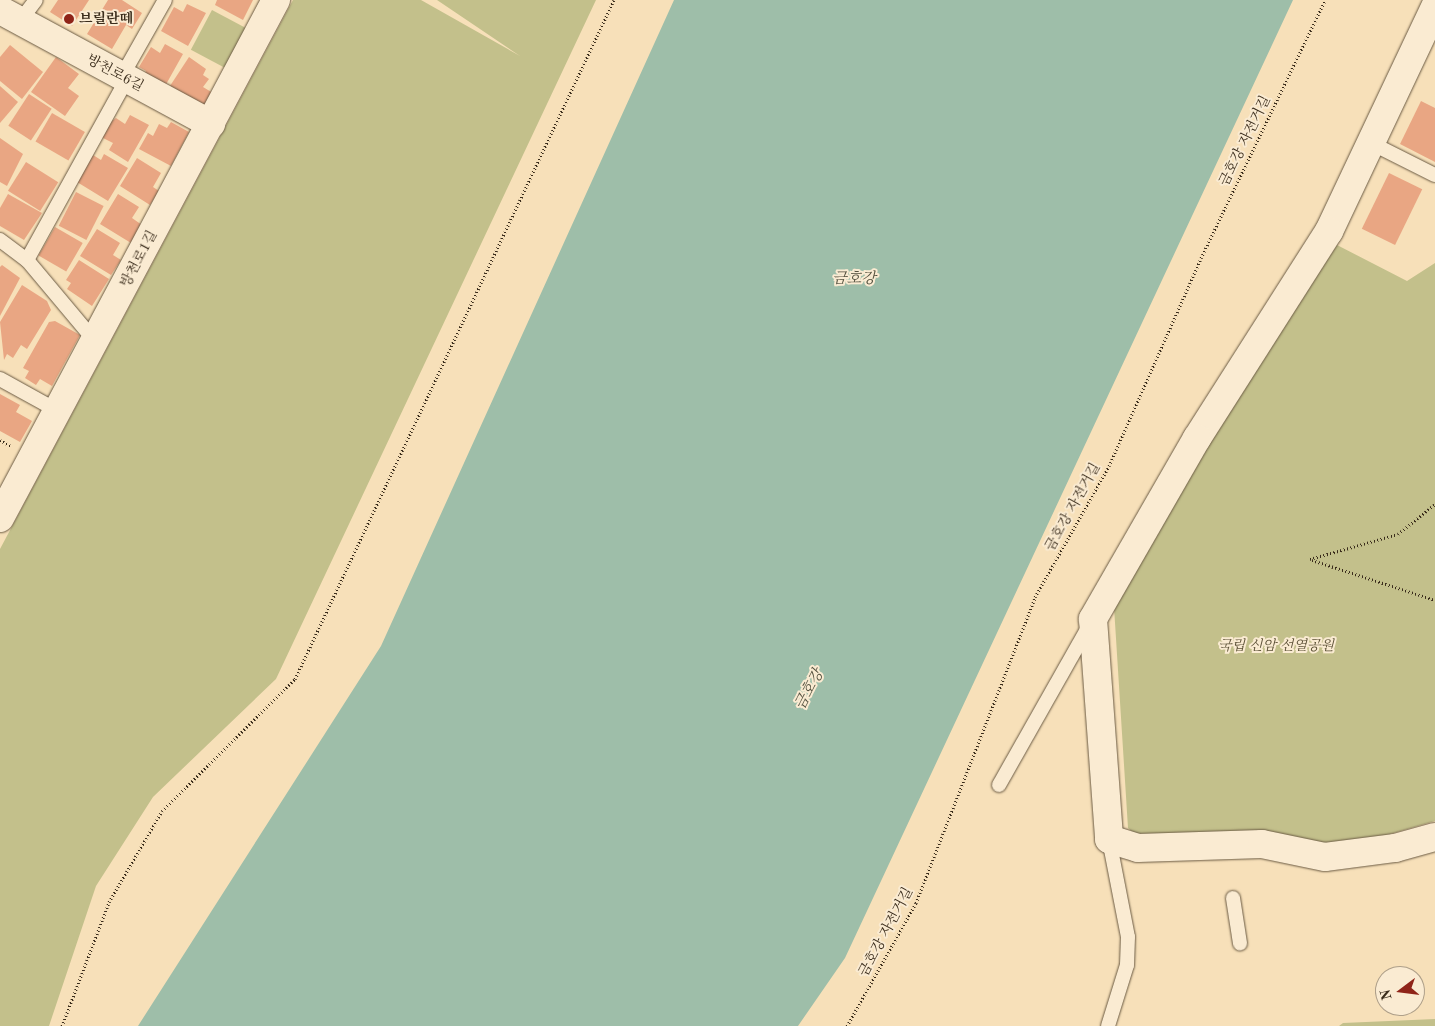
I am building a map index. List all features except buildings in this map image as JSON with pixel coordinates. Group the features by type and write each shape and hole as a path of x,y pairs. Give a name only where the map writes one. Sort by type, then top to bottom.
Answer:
{"street":[{"name":"방천로1길","path":"0,518 276,0"},
{"path":"1435,7 1373,144 1330,230 1197,438 1093,619 1109,839 1138,848 1262,844 1325,856 1394,848 1435,837"},
{"name":"방천로6길","path":"18,10 125,78 211,124"}],"lane":[{"path":"27,260 165,0"},
{"path":"1373,144 1435,175"},
{"path":"0,240 27,260 95,341"},
{"path":"0,379 58,411"},
{"path":"999,785 1093,619"},
{"path":"1108,1026 1127,965 1128,937 1109,839"},
{"path":"1233,898 1240,943"}],"path":[{"path":"62,1026 109,902 162,811 295,679 614,0"},
{"name":"금호강 자전거길","path":"846,1026 916,904 1035,597 1109,466 1201,258 1325,0"},
{"path":"1435,504 1398,534 1310,559 1435,600"}],"green space":[{"path":"293,0 421,0 520,56 437,0 596,0 276,679 153,797 96,886 49,1026 0,1026 0,549"},
{"path":"212,10 248,29 227,69 191,50"},
{"name":"국립 신암 선열공원","path":"1337,245 1407,281 1435,263 1435,821 1332,851 1143,842 1128,828 1114,607 1209,443"},
{"path":"1435,1019 1435,1026 1339,1026 1343,1023"}],"water":[{"name":"금호강","path":"674,0 1293,0 845,958 798,1026 138,1026 381,646"}],"place":[{"name":"브릴란떼","path":"69,19"}]}
